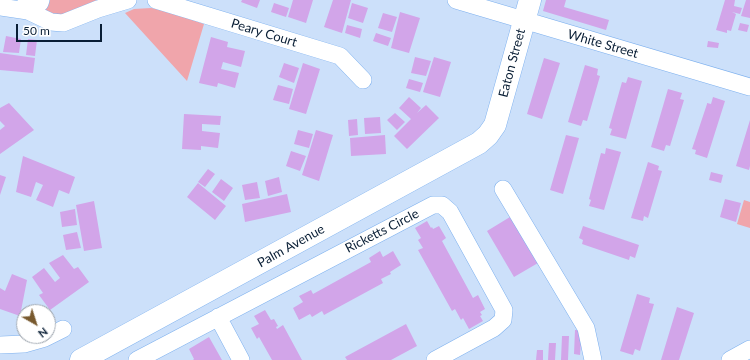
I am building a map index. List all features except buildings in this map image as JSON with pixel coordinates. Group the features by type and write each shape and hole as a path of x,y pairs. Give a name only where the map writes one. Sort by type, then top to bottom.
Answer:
{"main road":[{"name":"Eaton Street","path":"495,125 527,10"},
{"name":"Palm Avenue","path":"81,360 465,151 479,143 488,135 495,125"}],"street":[{"path":"0,7 27,6 40,3 41,0"},
{"path":"27,6 52,22 63,23 98,9 128,0"},
{"name":"Peary Court","path":"156,0 340,56 363,80"},
{"name":"White Street","path":"464,1 527,10 750,87"},
{"path":"503,188 586,328 593,360"},
{"name":"Ricketts Circle","path":"137,360 433,205 442,205 450,212 504,310 503,320 494,328 435,360"},
{"path":"218,317 241,360"},
{"path":"0,345 24,344 45,338 63,329"},
{"path":"730,360 750,349"}],"shaded area":[{"path":"45,0 108,0 62,19 45,12"},
{"path":"151,8 165,10 204,24 187,81 125,13 134,9"},
{"path":"744,200 750,202 750,228 737,224"}]}
